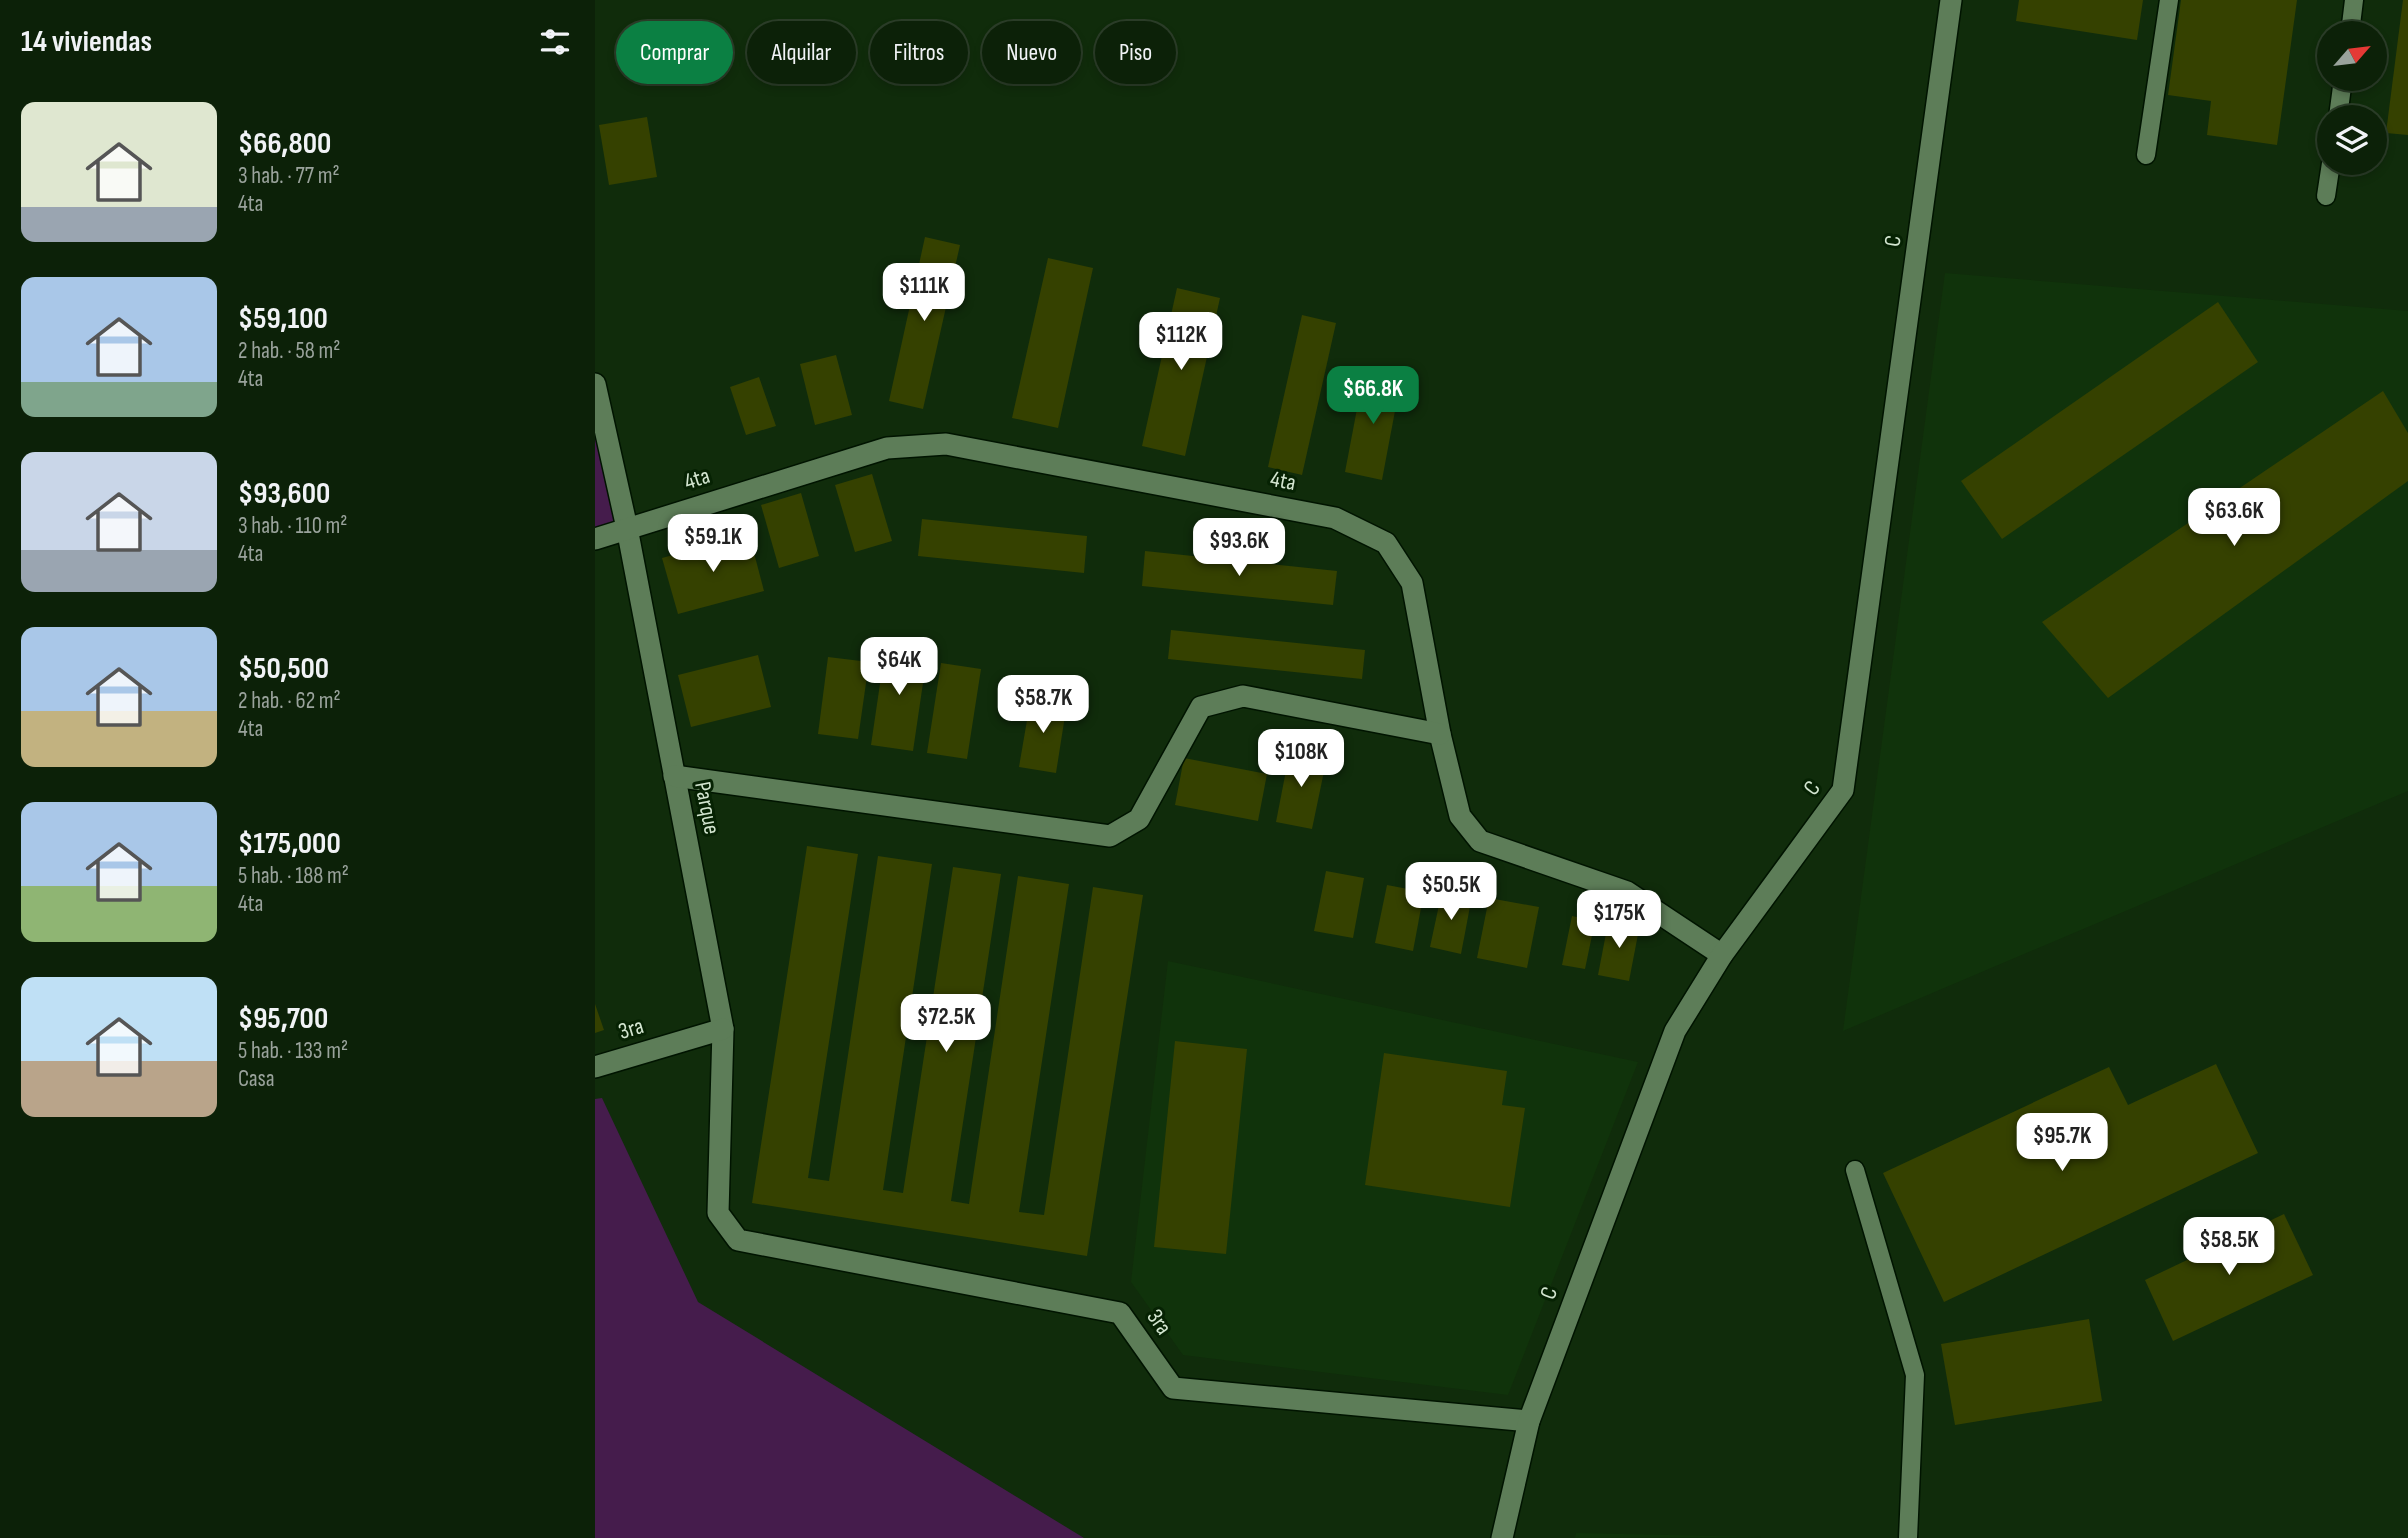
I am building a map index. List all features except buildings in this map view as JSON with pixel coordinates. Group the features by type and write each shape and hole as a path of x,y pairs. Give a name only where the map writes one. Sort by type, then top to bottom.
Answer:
{"street":[{"name":"C","path":"1502,1538 1529,1421 1675,1031 1723,955 1843,790 1951,0"},
{"name":"Parque","path":"595,384 628,528 723,1029 718,1213 738,1240"},
{"name":"4ta","path":"595,538 887,448 946,444 1335,518 1386,543 1412,583 1440,734 1460,816 1480,841 1627,892 1723,955"},
{"path":"674,776 1110,836 1139,819 1201,707 1243,696 1440,734"},
{"name":"3ra","path":"595,1067 723,1029"},
{"name":"3ra","path":"738,1240 1120,1313 1173,1388 1529,1421"}],"lane":[{"path":"2146,155 2169,0"},
{"path":"2351,21 2354,0"},
{"path":"2326,196 2329,175"},
{"path":"1855,1170 1916,1375 1908,1538"}],"shaded area":[{"path":"1945,273 2408,311 2408,791 1843,1031"},
{"path":"595,435 616,526 595,532"},
{"path":"1168,961 1638,1062 1508,1395 1183,1355 1131,1282"},
{"path":"602,1098 698,1302 1084,1538 595,1538 595,1099"},
{"path":"1576,1533 1762,1537 1575,1538"}]}
